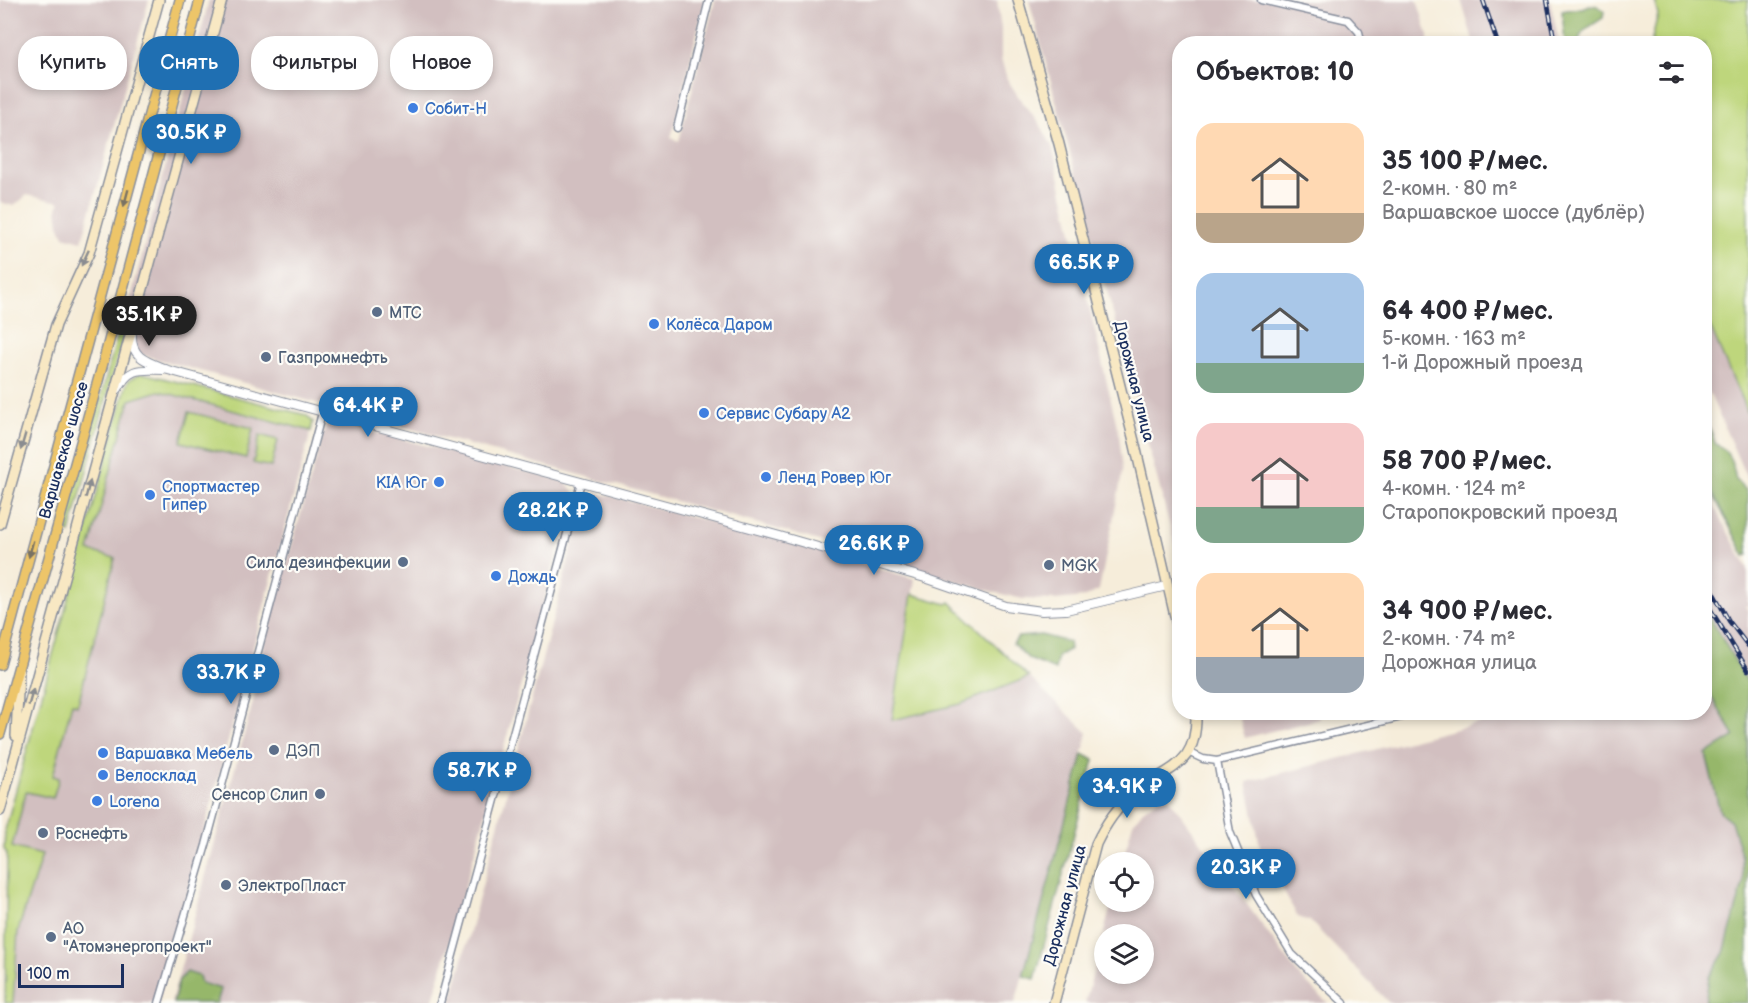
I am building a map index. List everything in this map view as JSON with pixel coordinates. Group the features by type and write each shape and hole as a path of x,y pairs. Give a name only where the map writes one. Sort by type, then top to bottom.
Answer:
{"main road":[{"path":"0,524 56,325 76,277 89,253 159,0"},
{"name":"Варшавское шоссе","path":"0,665 180,0"},
{"path":"0,811 222,0"},
{"name":"Дорожная улица","path":"1018,0 1059,144 1134,441 1172,606"},
{"name":"Варшавское шоссе","path":"0,734 200,3"},
{"path":"15,753 20,661"},
{"path":"1188,752 1193,742 1196,720"},
{"name":"Дорожная улица","path":"1054,1003 1087,871 1106,824 1133,794 1171,770 1188,752"}],"street":[{"path":"677,128 709,0"},
{"path":"1261,0 1348,20 1360,36"},
{"path":"134,322 132,339 134,351 139,357 168,370 780,536 924,578 985,600 1021,609 1066,610 1167,586"},
{"path":"112,401 129,373 140,370 168,370"},
{"path":"159,1003 206,845 322,413"},
{"path":"440,1003 581,482"},
{"path":"1188,752 1203,759 1217,761 1390,720"},
{"path":"1217,761 1230,832 1256,895 1292,954 1344,1003"}],"shaded area":[{"path":"0,0 149,0 127,79 127,36 18,36 18,90 124,90 82,241 64,236 59,224 57,208 60,202 27,195 14,206 0,202"},
{"path":"209,0 705,0 671,138 679,141 715,0 997,0 1001,29 1001,59 1007,79 1040,124 1052,146 1119,435 1123,470 1099,590 1086,597 1055,600 1023,599 997,593 781,530 124,350 121,342 122,332 185,90 239,90 239,36 200,36"},
{"path":"1029,0 1417,0 1428,36 1172,36 1172,534"},
{"path":"1461,0 1550,0 1558,36 1472,36"},
{"path":"1712,332 1748,414 1748,481 1712,399"},
{"path":"158,391 311,431 158,1003 13,1003 18,931 42,855 12,847 26,791 53,798 58,778 53,776 72,703 77,704 79,700 115,558 89,552 130,400"},
{"path":"332,421 565,482 574,491 485,816 432,1003 171,1003 263,665 258,664 326,425"},
{"path":"597,493 779,539 915,579 892,720 961,704 1029,677 1088,733 1015,1003 451,1003 585,498"},
{"path":"1712,503 1748,569 1748,605 1745,606 1748,611 1748,683 1712,621"},
{"path":"1712,698 1735,736 1706,755 1742,857 1743,884 1724,953 1709,977 1705,1003 1389,1003 1310,921 1298,917 1284,892 1271,859 1262,856 1247,782 1491,720 1712,720"},
{"path":"1240,720 1316,720 1245,738"},
{"path":"1166,794 1300,977 1328,1003 1085,1003 1094,969 1094,984 1154,984 1154,924 1106,924 1109,912 1154,912 1154,852 1125,852 1133,823 1143,810"}],"green space":[{"path":"1654,0 1748,0 1748,414 1712,331 1712,36 1653,36 1658,14"},
{"path":"1590,5 1598,6 1604,11 1603,18 1584,31 1581,36 1564,36 1562,11"},
{"path":"122,319 127,321 70,533 67,532 67,520"},
{"path":"139,374 147,374 306,415 313,422 311,431 159,391 130,400 89,551 115,558 79,700 77,705 72,703 53,776 59,778 53,798 26,792 12,847 42,855 18,931 13,1003 5,1003 7,854 4,849 5,830 126,386 129,380"},
{"path":"189,412 253,428 246,458 181,442"},
{"path":"260,435 278,440 271,467 253,463"},
{"path":"1712,435 1715,443 1727,452 1736,480 1746,490 1748,497 1748,555 1745,556 1712,492"},
{"path":"912,594 947,604 950,602 1029,677 961,704 892,720"},
{"path":"1712,621 1748,683 1748,1003 1705,1003 1709,977 1724,953 1743,884 1742,857 1731,821 1720,812 1706,754 1735,736 1712,698"},
{"path":"1041,635 1069,642 1070,649 1058,656 1055,670 1029,659 1013,644 1018,637"},
{"path":"1083,754 1094,760 1035,979 1023,976"},
{"path":"187,972 199,976 201,983 221,989 217,1003 173,1003 179,980"}],"railway":[{"path":"1483,0 1495,36"},
{"path":"1547,0 1554,36"},
{"path":"1712,590 1729,621 1748,646"},
{"path":"1712,612 1748,670"}],"place":[{"name":"Собит-Н","path":"413,108"},
{"name":"МТС","path":"377,312"},
{"name":"Колёса Даром","path":"654,324"},
{"name":"Газпромнефть","path":"266,357"},
{"name":"Сервис Субару А2","path":"704,413"},
{"name":"Ленд Ровер Юг","path":"766,477"},
{"name":"KIA Юг","path":"439,482"},
{"name":"Спортмастер Гипер","path":"150,495"},
{"name":"Сила дезинфекции","path":"403,562"},
{"name":"MGK","path":"1049,565"},
{"name":"Дождь","path":"496,576"},
{"name":"ДЭП","path":"274,750"},
{"name":"Варшавка Мебель","path":"103,753"},
{"name":"Велосклад","path":"103,775"},
{"name":"Сенсор Слип","path":"320,794"},
{"name":"Lorena","path":"97,801"},
{"name":"Роснефть","path":"43,833"},
{"name":"ЭлектроПласт","path":"226,885"},
{"name":"АО \"Атомэнергопроект\"","path":"51,937"}]}
